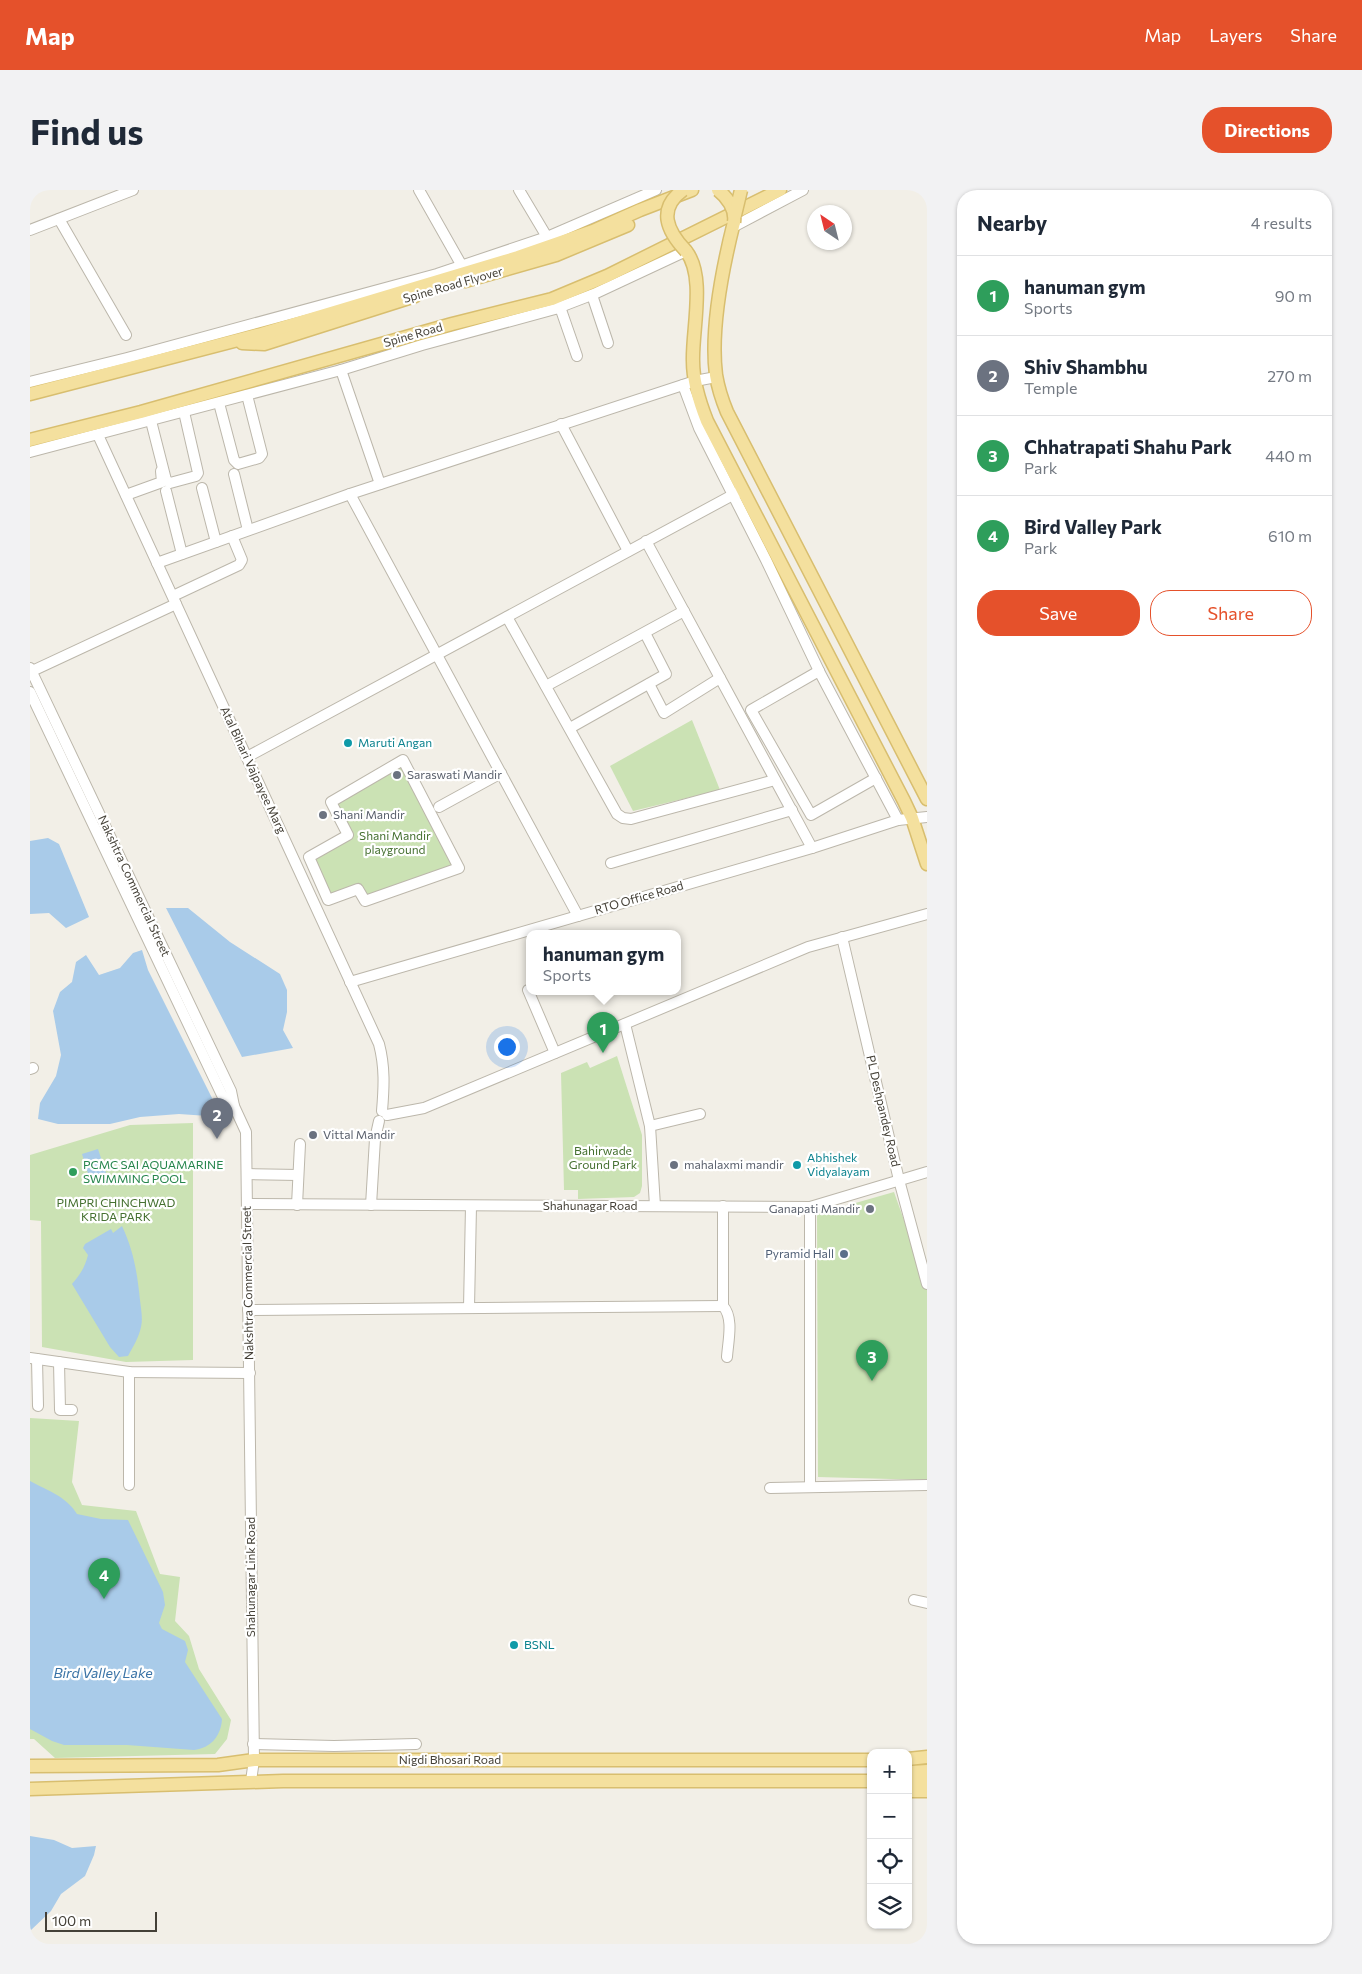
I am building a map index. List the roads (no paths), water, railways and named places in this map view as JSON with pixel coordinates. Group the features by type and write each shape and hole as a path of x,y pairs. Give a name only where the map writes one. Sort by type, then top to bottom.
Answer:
{"main road":[{"name":"Spine Road Flyover","path":"230,342 264,344 427,292 556,255 597,239 670,204 683,190"},
{"path":"30,394 230,342 550,242 692,190"},
{"path":"718,190 726,198 734,221"},
{"path":"741,190 724,264 718,311 715,354 716,377 727,412 927,799"},
{"name":"Spine Road","path":"30,440 141,412 452,324 552,298 607,276 780,190"},
{"path":"670,204 667,216 668,228 692,260 696,277 693,362 689,383 738,492 912,818 927,864"},
{"name":"Nigdi Bhosari Road","path":"30,1766 218,1764 254,1760 867,1760"},
{"path":"912,1772 927,1771"},
{"path":"912,1780 927,1780"},
{"name":"Nigdi Bhosari Road","path":"30,1789 251,1781 867,1781"},
{"path":"912,1791 927,1791"}],"street":[{"path":"30,230 133,190"},
{"path":"418,190 462,266"},
{"path":"519,190 550,242"},
{"path":"30,382 428,277 550,242 656,190"},
{"path":"734,221 803,190"},
{"path":"59,218 126,334"},
{"name":"Spine Road","path":"30,452 341,370 456,335 560,307 592,295 686,251"},
{"path":"592,295 608,343"},
{"path":"560,307 577,356"},
{"path":"341,370 380,484"},
{"path":"157,563 380,484 689,383 716,377"},
{"path":"219,403 234,460 238,464 259,458 262,454 247,395"},
{"path":"149,422 166,480 170,483 196,476 198,471 184,412"},
{"path":"126,495 160,483 163,480 149,422"},
{"path":"561,424 628,551"},
{"name":"Atal Bihari Vajpayee Marg","path":"98,435 379,1044 384,1062 385,1081 382,1116 375,1139 371,1205"},
{"path":"234,474 248,530"},
{"path":"202,488 216,542"},
{"path":"247,757 738,492 819,670 898,820"},
{"path":"169,494 185,553"},
{"path":"350,494 578,916"},
{"path":"31,671 174,600 239,565 242,560 232,536"},
{"path":"646,541 812,848"},
{"path":"546,686 684,611"},
{"path":"507,616 617,814 623,818 631,819 775,780"},
{"path":"570,728 666,674 645,632"},
{"path":"819,670 751,710 811,815 876,778"},
{"name":"Nakshtra Commercial Street","path":"31,671 231,1090 234,1106 246,1132 250,1373"},
{"path":"649,684 664,713 720,678"},
{"name":"Nakshtra Commercial Street","path":"30,692 222,1095 234,1106"},
{"path":"403,760 459,868 365,901 358,889 328,900 309,857 348,835 331,802 403,760"},
{"path":"439,807 501,773"},
{"path":"611,863 792,810"},
{"name":"RTO Office Road","path":"530,930 812,848 898,820 927,817"},
{"path":"382,1116 424,1108 808,947 927,914"},
{"name":"RTO Office Road","path":"350,982 526,931"},
{"name":"PL Deshpandey Road","path":"842,937 899,1180 927,1284"},
{"path":"530,995 555,1053"},
{"path":"625,1024 650,1126 655,1206"},
{"path":"650,1126 700,1114"},
{"path":"297,1204 300,1144"},
{"name":"Shahunagar Road","path":"248,1204 810,1207 927,1172"},
{"path":"247,1174 298,1175"},
{"path":"470,1308 471,1206"},
{"path":"723,1206 723,1306 729,1318 727,1356"},
{"path":"810,1207 810,1487"},
{"path":"248,1310 723,1306"},
{"path":"38,1406 34,1358 129,1372 250,1373"},
{"path":"59,1362 60,1410 72,1410"},
{"path":"129,1372 129,1485"},
{"name":"Shahunagar Link Road","path":"250,1373 254,1760 251,1781"},
{"path":"770,1488 927,1485"},
{"path":"914,1600 927,1603"},
{"path":"253,1744 334,1746 416,1744"},
{"path":"389,1760 390,1744"},
{"path":"334,1746 334,1760"}],"water":[{"path":"48,838 59,844 89,917 66,928 49,913 30,914 30,841"},
{"path":"166,908 188,908 230,942 280,974 287,990 287,1012 283,1030 293,1048 242,1057"},
{"path":"142,950 148,970 213,1100 208,1116 179,1114 140,1117 110,1124 58,1124 38,1119 40,1103 56,1076 61,1055 53,1011 60,992 72,982 76,962 86,955 99,975 120,968 133,953"},
{"path":"98,1149 107,1176 90,1180 82,1154"},
{"path":"122,1226 134,1262 142,1321 136,1342 128,1356 119,1357 110,1347 72,1284 82,1271 87,1259 88,1255 83,1248 85,1244 111,1229 113,1233"},
{"name":"Bird Valley Lake","path":"30,1481 62,1498 77,1514 101,1519 128,1520 163,1592 165,1605 159,1623 162,1629 185,1641 188,1650 185,1662 222,1719 220,1731 210,1744 194,1750 127,1745 64,1745 30,1729"},
{"path":"30,1836 54,1840 72,1848 96,1846 85,1876 61,1894 51,1911 30,1931"}],"place":[{"name":"Maruti Angan","path":"348,743"},
{"name":"Saraswati Mandir","path":"397,775"},
{"name":"Shani Mandir","path":"323,815"},
{"name":"hanuman gym","path":"603,1053"},
{"name":"Vittal Mandir","path":"313,1135"},
{"name":"Shiv Shambhu","path":"217,1139"},
{"name":"mahalaxmi mandir","path":"674,1165"},
{"name":"Abhishek Vidyalayam","path":"797,1165"},
{"name":"PCMC SAI AQUAMARINE SWIMMING POOL","path":"73,1172"},
{"name":"Ganapati Mandir","path":"870,1209"},
{"name":"Pyramid Hall","path":"844,1254"},
{"name":"Chhatrapati Shahu Park","path":"872,1381"},
{"name":"Bird Valley Park","path":"104,1599"},
{"name":"BSNL","path":"514,1645"}],"park label":[{"name":"Shani Mandir playground","path":"395,843"},
{"name":"Bahirwade Ground Park","path":"603,1158"},
{"name":"PIMPRI CHINCHWAD KRIDA PARK","path":"116,1210"}]}
